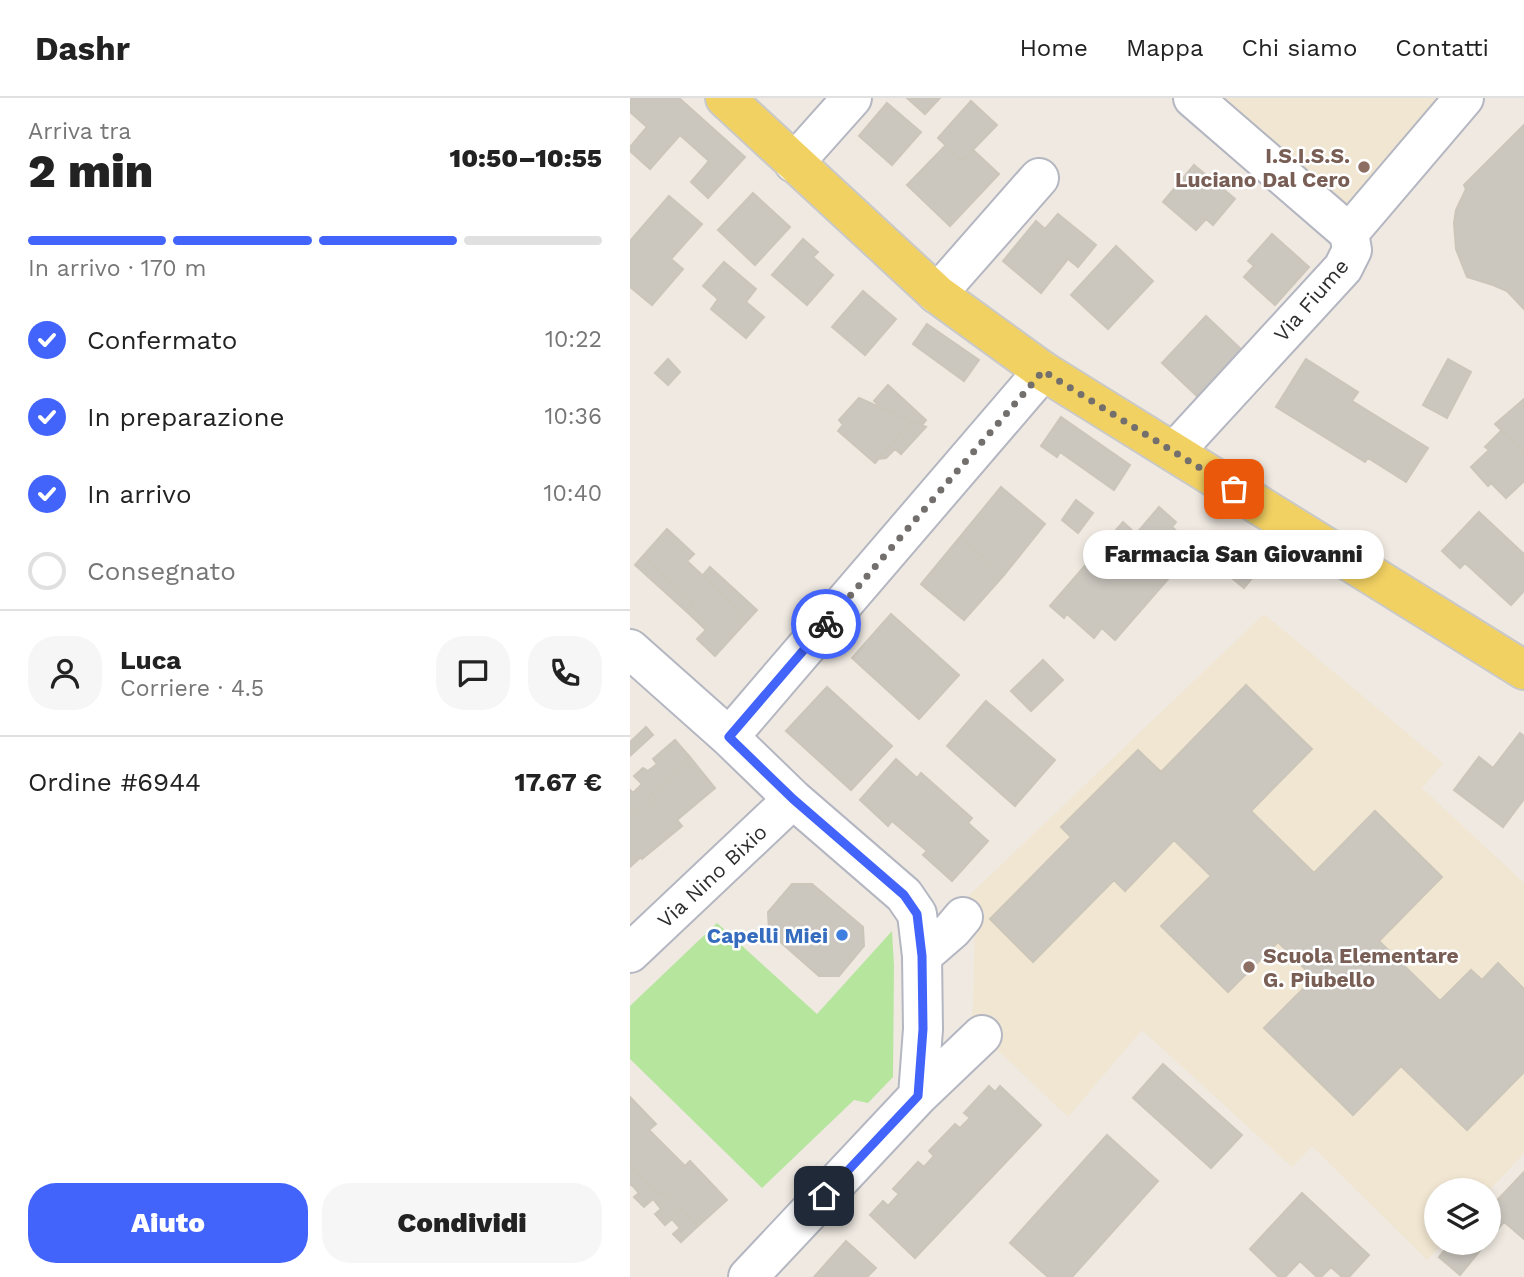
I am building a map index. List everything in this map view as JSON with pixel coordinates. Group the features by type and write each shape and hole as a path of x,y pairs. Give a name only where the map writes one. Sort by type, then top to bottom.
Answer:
{"main road":[{"path":"725,98 937,293 1043,371 1524,670"}],"street":[{"path":"794,163 852,98"},
{"name":"Via Fiume","path":"1174,452 1343,268 1352,250 1349,233 1193,98"},
{"path":"1349,233 1464,98"},
{"path":"937,293 1039,178"},
{"path":"729,737 1043,371"},
{"path":"630,649 729,737 793,799 904,895 917,914 922,956 923,1029 918,1096"},
{"name":"Via Nino Bixio","path":"630,953 793,799"},
{"path":"922,956 963,918"},
{"path":"748,1277 918,1096 982,1035"}],"shaded area":[{"name":"I.S.I.S.S. Luciano Dal Cero","path":"1225,98 1483,98 1373,231"},
{"name":"Scuola Elementare G. Piubello","path":"1264,614 1443,763 1422,788 1524,883 1524,1153 1501,1178 1424,1178 1424,1255 1432,1255 1427,1260 1312,1146 1292,1167 1142,1030 1068,1117 971,1025 975,928 955,909"}],"green space":[{"path":"717,923 817,1014 892,931 893,1077 868,1103 854,1100 762,1188 630,1059 630,1006"}],"building":[{"path":"630,98 679,98 745,157 708,198 691,182 709,161 680,135 650,169 630,151 630,147 647,127 630,112"},
{"path":"907,98 940,98 925,114"},
{"path":"971,101 997,125 962,161 938,138"},
{"path":"887,103 921,132 892,165 859,136"},
{"path":"1524,125 1524,309 1507,291 1467,277 1456,249 1454,223 1456,210 1466,189 1464,185"},
{"path":"946,145 962,161 973,150 999,174 950,226 907,185"},
{"path":"1194,165 1235,199 1213,225 1206,219 1196,230 1163,202"},
{"path":"753,193 790,227 755,265 718,230"},
{"path":"669,196 702,224 671,259 683,269 652,305 630,287 630,241"},
{"path":"1058,214 1096,245 1078,267 1068,259 1041,293 1003,261 1036,221 1045,229"},
{"path":"1272,234 1309,267 1275,305 1244,277 1254,266 1248,261"},
{"path":"803,239 818,252 813,257 833,275 807,305 772,275"},
{"path":"1116,246 1153,281 1108,329 1071,295"},
{"path":"724,262 756,289 746,302 764,317 746,338 711,309 718,299 703,286"},
{"path":"863,291 896,319 865,355 832,327"},
{"path":"1206,316 1243,351 1199,398 1162,363"},
{"path":"927,324 979,360 964,381 913,344"},
{"path":"668,359 680,372 668,385 655,373"},
{"path":"1306,359 1358,392 1352,401 1428,448 1406,482 1368,458 1365,462 1276,407"},
{"path":"1448,359 1471,372 1447,418 1423,405"},
{"path":"888,385 926,420 922,425 883,409 874,401"},
{"path":"859,398 911,421 875,463 838,431 843,425 839,420"},
{"path":"1524,399 1524,453 1495,424"},
{"path":"1061,417 1130,465 1114,490 1060,452 1057,457 1041,446"},
{"path":"911,421 926,427 901,454 895,449 886,458 878,459"},
{"path":"1502,430 1524,453 1524,481 1506,498 1491,483 1488,486 1471,467 1489,450 1485,447"},
{"path":"1001,487 1045,524 1004,575 960,537"},
{"path":"1076,500 1093,513 1078,533 1062,520"},
{"path":"1159,507 1176,522 1172,527 1210,560 1203,569 1188,556 1115,640 1102,628 1094,638 1067,614 1064,618 1050,606 1123,522 1136,534"},
{"path":"1479,512 1524,554 1524,591 1511,605 1465,563 1460,568 1442,551"},
{"path":"667,529 694,554 687,561 735,606 733,609 746,622 715,656 697,639 706,630 686,611 694,603 643,556"},
{"path":"960,537 1004,575 964,620 921,584"},
{"path":"1228,539 1261,567 1244,588 1210,560"},
{"path":"643,556 694,603 686,611 635,565"},
{"path":"710,567 757,610 746,622 733,609 735,606 703,575"},
{"path":"891,614 959,675 919,719 852,658"},
{"path":"1043,660 1063,680 1031,711 1011,691"},
{"path":"1246,685 1312,749 1251,811 1314,873 1375,811 1442,877 1379,941 1440,1001 1471,970 1482,980 1498,963 1524,989 1524,1072 1467,1130 1401,1066 1353,1115 1264,1028 1314,978 1278,942 1228,992 1161,926 1211,876 1174,840 1125,891 1114,880 1033,962 990,919 1071,837 1061,827 1138,750 1161,772"},
{"path":"827,687 892,746 851,790 786,731"},
{"path":"986,701 1055,760 1015,806 947,746"},
{"path":"646,727 653,735 630,756 630,742"},
{"path":"1520,733 1524,736 1524,799 1503,827 1454,790 1479,757 1493,768"},
{"path":"675,740 689,756 651,794 656,799 635,815 630,810 630,790 633,793 642,784 634,776 643,768 648,771 657,764 653,759"},
{"path":"689,756 715,788 677,820 682,826 630,867 630,810 635,815 656,799 651,794"},
{"path":"896,759 917,778 921,773 972,818 968,823 988,841 952,881 923,855 927,851 892,821 888,826 860,800"},
{"path":"792,884 812,884 863,927 864,946 839,976 819,976 769,932 768,912"},
{"path":"1163,1064 1242,1135 1211,1168 1133,1098"},
{"path":"989,1086 995,1092 1000,1086 1041,1125 915,1258 870,1215 883,1201 888,1206 899,1194 893,1189 918,1162 924,1167 934,1156 929,1151 955,1124 960,1128 970,1118 964,1113"},
{"path":"630,1097 656,1124 649,1130 685,1166 690,1161 727,1200 698,1226 682,1209 679,1212 663,1192 658,1195 630,1164"},
{"path":"1107,1135 1158,1181 1072,1277 1048,1277 1010,1243"},
{"path":"630,1164 658,1195 663,1192 679,1212 682,1209 698,1226 681,1242 673,1234 680,1228 672,1219 665,1225 655,1214 661,1209 653,1199 644,1207 634,1197 639,1193 630,1185"},
{"path":"1524,1172 1524,1239 1501,1219 1501,1196"},
{"path":"1302,1193 1369,1255 1349,1277 1342,1277 1331,1267 1321,1277 1317,1277 1300,1261 1285,1277 1279,1277 1250,1249"},
{"path":"846,1241 876,1268 867,1277 814,1277"},
{"path":"1441,1255 1476,1255 1460,1275 1439,1257"}],"way so far":[{"path":"826,624 1043,371 1234,489"}],"place":[{"name":"I.S.I.S.S. Luciano Dal Cero","path":"1364,167"},
{"name":"Farmacia San Giovanni","path":"1234,489"},
{"name":"Capelli Miei","path":"842,935"},
{"name":"Scuola Elementare G. Piubello","path":"1249,967"}],"route":[{"path":"824,1196 918,1096 923,1029 922,956 917,914 904,895 793,799 729,737 826,624"}]}
